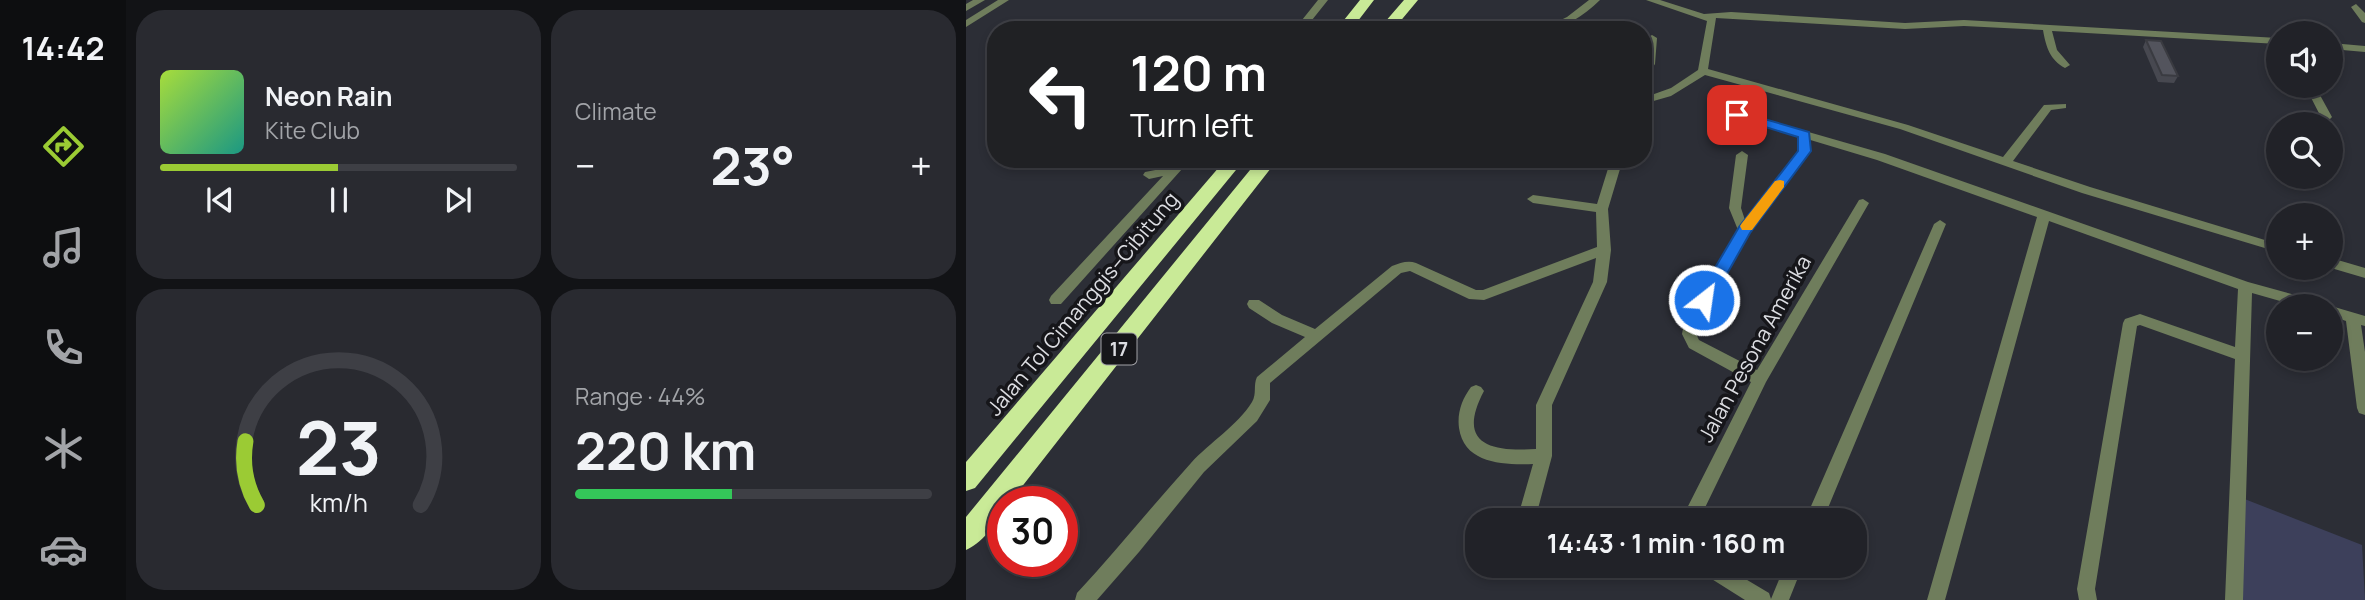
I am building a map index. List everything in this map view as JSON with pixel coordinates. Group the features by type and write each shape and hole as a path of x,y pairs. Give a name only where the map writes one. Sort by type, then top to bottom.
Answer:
{"highway":[{"path":"1345,21 1357,0"},
{"path":"1348,21 1367,0"},
{"path":"1376,21 1392,0"},
{"path":"1393,21 1411,0"},
{"name":"Jalan Tol Cimanggis–Cibitung","path":"966,480 1228,168"},
{"name":"17","path":"966,537 1264,168"}],"street":[{"path":"966,24 1004,0"},
{"path":"1306,21 1323,0"},
{"path":"1565,21 1595,0"},
{"path":"1651,0 1668,2 1707,16 1713,21 1703,71 1678,89 1652,100"},
{"path":"966,1 979,1"},
{"path":"966,8 979,1"},
{"path":"2356,7 2365,20"},
{"path":"1707,16 1731,15 1905,26 1964,23 2266,40"},
{"path":"2048,28 2052,51 2065,65"},
{"path":"2343,47 2365,49"},
{"path":"1703,71 1904,127 2165,215 2266,244"},
{"path":"2006,162 2048,107 2062,106"},
{"path":"1715,108 1881,158 2273,294"},
{"path":"1760,379 1694,344 1689,334 1691,323 1744,230 1804,151 1804,135"},
{"path":"1804,151 1836,144"},
{"path":"1742,155 1735,208 1744,230"},
{"path":"1149,175 1165,168"},
{"path":"1056,300 1166,168"},
{"path":"1529,508 1544,456 1544,405 1600,282 1604,250 1602,209 1614,168"},
{"path":"1533,199 1602,209"},
{"name":"Jalan Pesona Amerika","path":"1696,508 1760,379 1863,203"},
{"path":"1936,600 2044,216"},
{"path":"1819,508 1940,224"},
{"path":"1084,600 1198,467 1251,416 1262,400 1262,381 1396,269 1412,266 1474,295 1484,295 1604,250"},
{"path":"2343,267 2365,273"},
{"path":"2234,600 2245,286"},
{"path":"1254,304 1277,319 1317,336"},
{"path":"2088,600 2086,589 2130,323 2140,319 2242,355"},
{"path":"2359,319 2365,397"},
{"path":"1476,391 1466,414 1465,433 1472,446 1483,453 1498,456 1544,456"},
{"path":"1726,578 1762,600"},
{"path":"1780,600 1789,578"}],"shaded area":[{"path":"2242,498 2362,545 2365,600 2240,600"}],"building":[{"path":"2146,40 2161,41 2178,76 2162,75"}],"slow traffic":[{"path":"1747,226 1780,184"}],"route":[{"path":"1704,300 1744,230 1804,151 1804,135 1737,115"}]}
